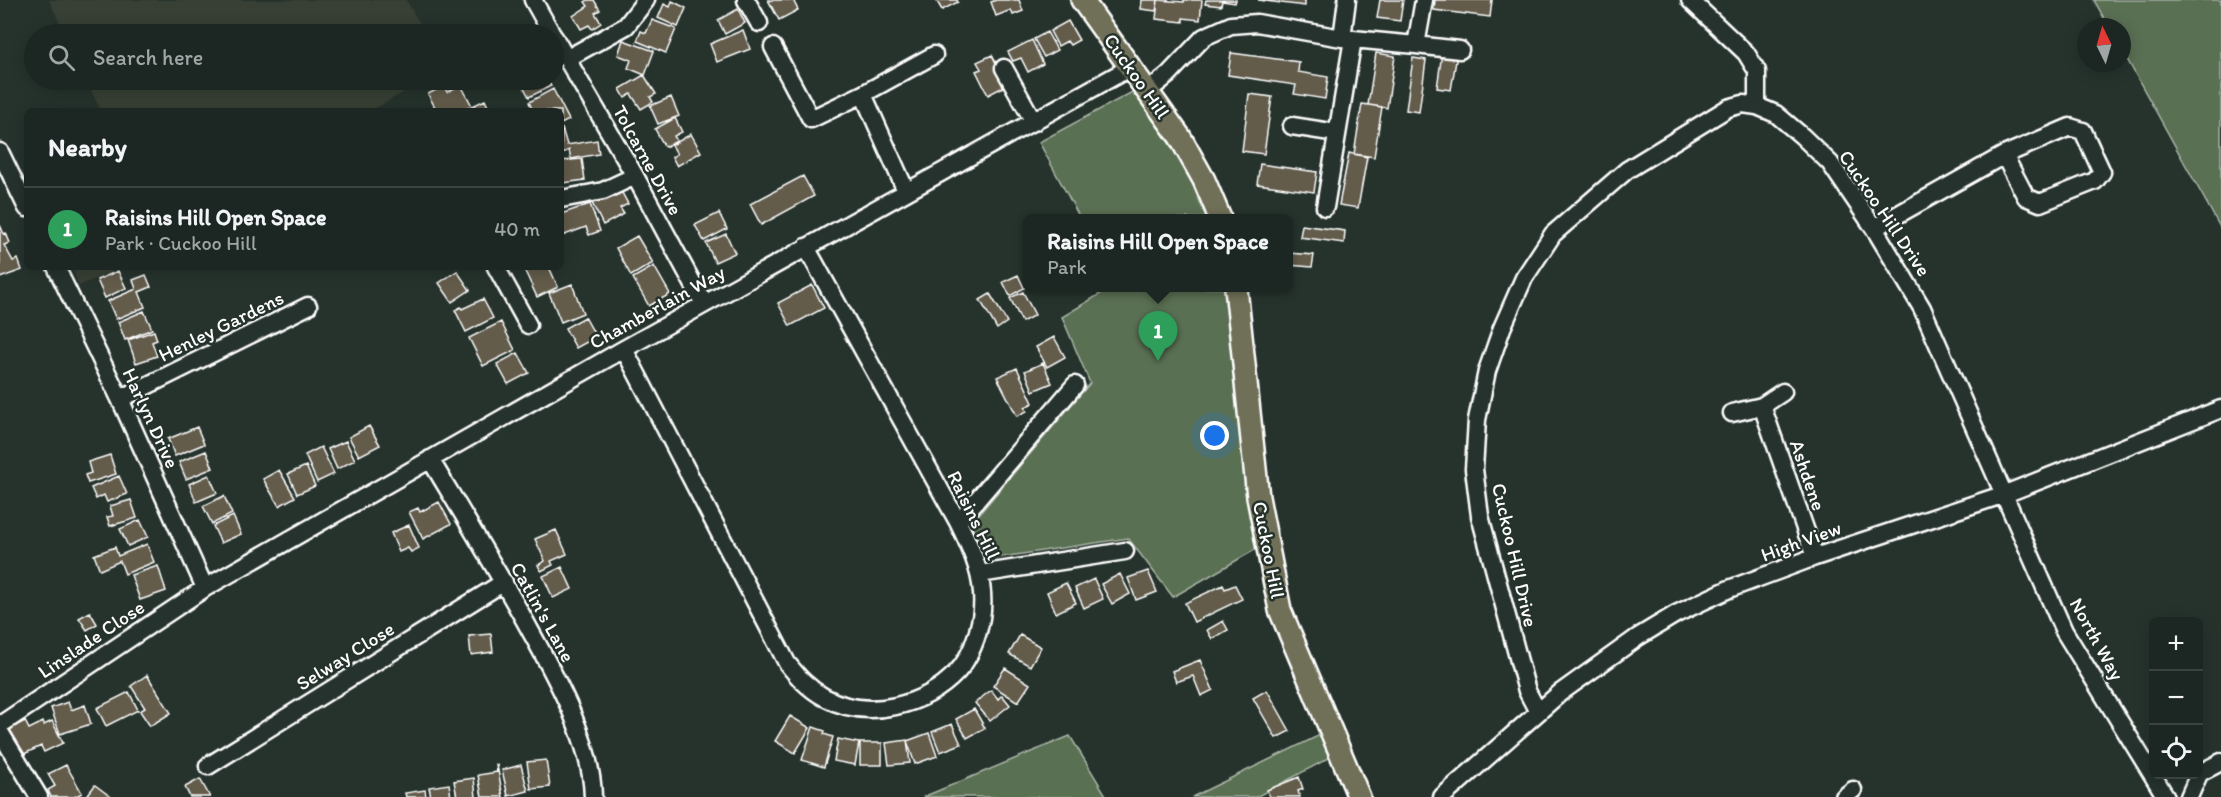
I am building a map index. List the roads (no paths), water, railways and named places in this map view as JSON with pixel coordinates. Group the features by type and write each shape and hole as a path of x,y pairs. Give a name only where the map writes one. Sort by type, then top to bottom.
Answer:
{"main road":[{"name":"Cuckoo Hill","path":"1082,0 1185,146 1204,180 1218,214"},
{"name":"Cuckoo Hill","path":"1236,292 1258,497 1280,610 1359,797"}],"street":[{"name":"Tolcarne Drive","path":"533,0 546,24"},
{"path":"566,59 626,26 646,0"},
{"path":"746,0 759,23"},
{"path":"1325,207 1337,133 1348,38 1347,0"},
{"path":"1416,45 1424,0"},
{"path":"1690,0 1746,53 1757,71 1757,106"},
{"path":"1148,91 1168,75 1204,37 1231,25 1257,23 1348,38 1460,50"},
{"path":"773,47 811,119 934,55"},
{"name":"Tolcarne Drive","path":"564,55 635,176 704,304"},
{"name":"Chamberlain Way","path":"205,588 624,349 1131,67"},
{"path":"1004,68 1034,122"},
{"path":"862,94 906,191"},
{"name":"Cuckoo Hill Drive","path":"1538,712 1527,691 1480,516 1474,469 1477,420 1487,371 1502,327 1524,278 1553,234 1637,164 1728,108 1743,104 1757,106 1776,114 1830,163 1874,228 1922,308 2005,494"},
{"path":"1292,126 1337,133"},
{"path":"1874,228 2004,155 2070,127 2083,131 2102,172 2094,181 2040,203 2026,197 2004,155"},
{"path":"0,152 24,202"},
{"path":"564,198 603,191 635,176"},
{"name":"Raisins Hill","path":"624,349 787,663 803,683 825,698 852,708 879,709 911,703 937,689 958,671 974,645 982,616 980,574 973,552 958,522 806,247"},
{"name":"Harlyn Drive","path":"57,270 120,399 205,588"},
{"path":"498,270 528,325"},
{"name":"Henley Gardens","path":"120,399 308,306"},
{"path":"958,522 1075,386"},
{"path":"1732,413 1762,406 1783,392"},
{"name":"Ashdene","path":"1762,406 1815,558"},
{"name":"High View","path":"1442,797 1538,712 1595,667 1676,614 1729,589 2005,494 2221,409"},
{"name":"Catlin's Lane","path":"430,459 504,582 551,669 571,711 593,777 593,797"},
{"name":"North Way","path":"2005,494 2064,631 2149,766"},
{"path":"980,574 1125,551"},
{"name":"Selway Close","path":"208,766 504,582"},
{"name":"Linslade Close","path":"0,725 205,588"},
{"path":"0,732 39,797"},
{"path":"2203,772 2221,762"},
{"name":"North Way","path":"2156,779 2166,797"},
{"path":"2189,797 2197,779"}],"place":[{"name":"Raisins Hill Open Space","path":"1158,361"}]}
